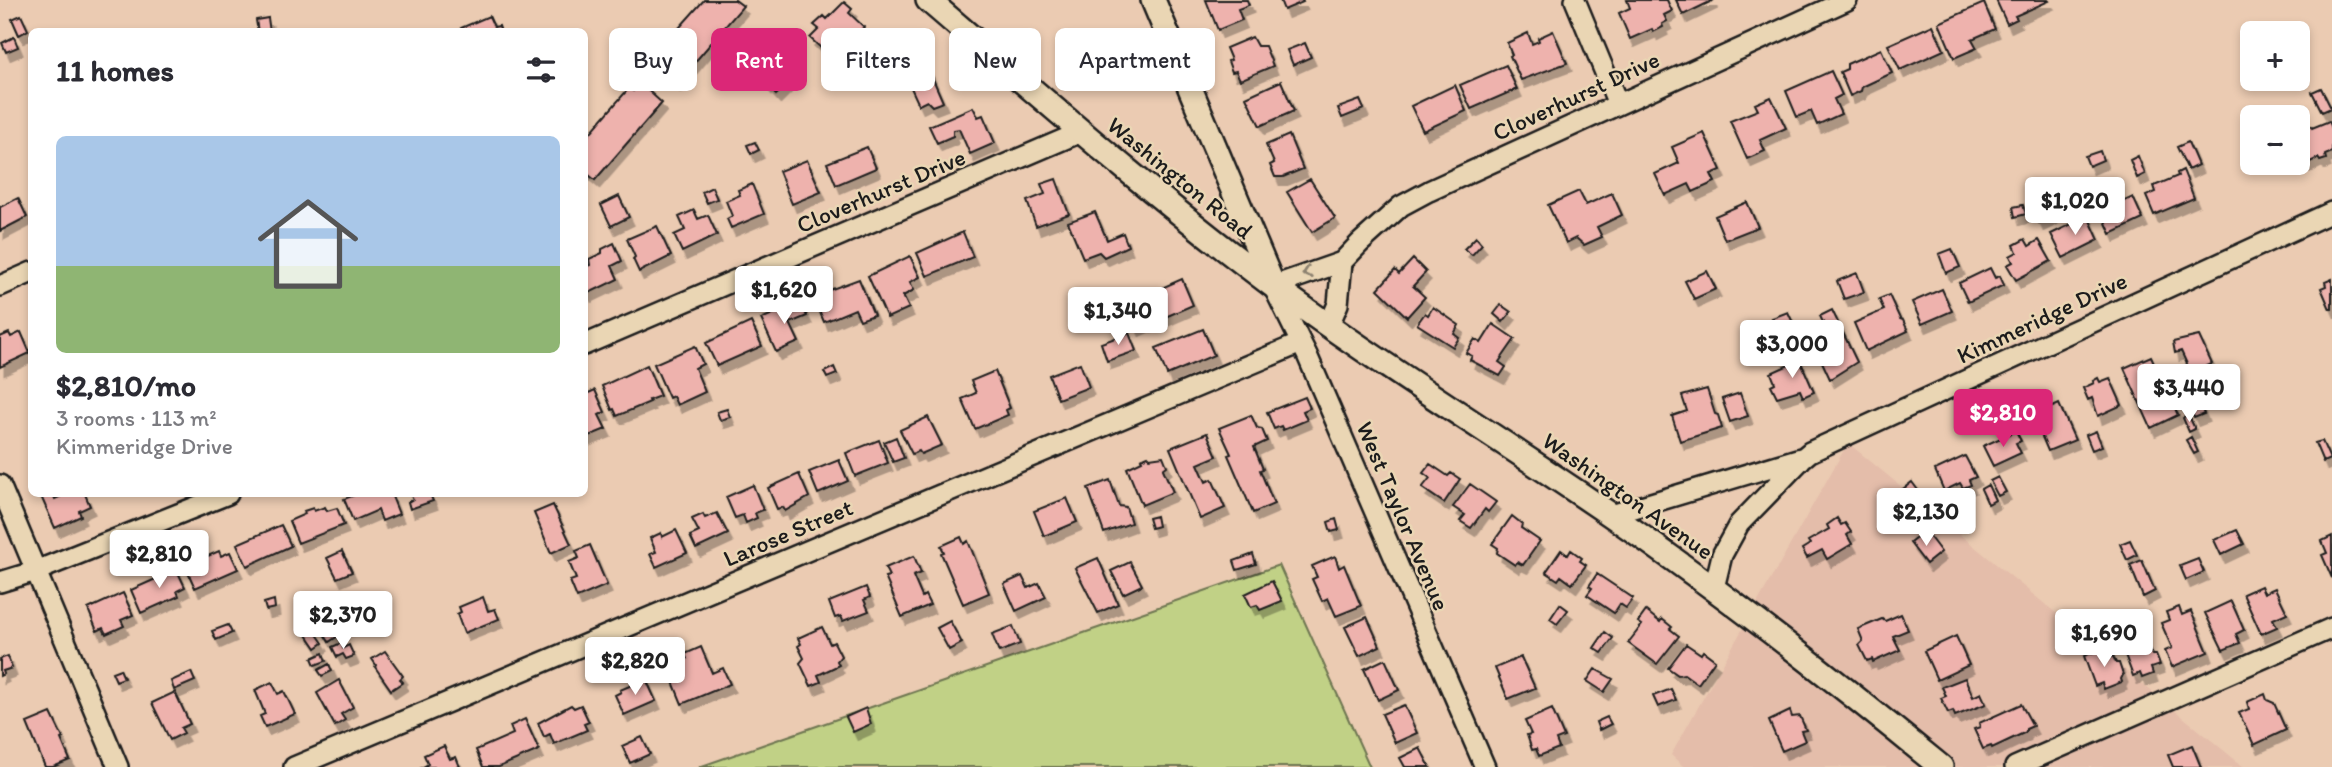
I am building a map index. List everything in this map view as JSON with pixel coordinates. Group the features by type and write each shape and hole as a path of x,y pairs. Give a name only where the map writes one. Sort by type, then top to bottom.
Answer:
{"street":[{"name":"Washington Road","path":"928,0 1175,210 1273,286"},
{"path":"1153,0 1273,286"},
{"path":"1575,0 1618,104"},
{"name":"Cloverhurst Drive","path":"1273,286 1342,262 1401,206 1410,201 1847,0"},
{"name":"Cloverhurst Drive","path":"588,343 1081,132"},
{"name":"Kimmeridge Drive","path":"1611,515 1804,457 2332,212"},
{"path":"1329,325 1338,304 1342,262"},
{"path":"0,286 28,274"},
{"name":"Washington Avenue","path":"1273,286 1714,588 1841,684 1941,767"},
{"name":"West Taylor Avenue","path":"1273,286 1301,343 1485,767"},
{"name":"Larose Street","path":"294,767 1301,343"},
{"path":"1714,588 1722,555 1739,524 1804,457"},
{"path":"0,485 118,767"},
{"path":"0,582 36,571 221,497"},
{"path":"2015,767 2332,628"}],"shaded area":[{"path":"1848,443 2244,767 1684,767 1671,755"}],"green space":[{"path":"1279,565 1370,767 699,767"}],"building":[{"path":"704,0 735,0 743,6 724,28 711,28 711,43 697,60 697,28 679,28"},
{"path":"1206,0 1247,0 1249,5 1238,9 1242,20 1218,30"},
{"path":"1280,0 1302,0 1303,2 1284,10"},
{"path":"1627,0 1667,0 1672,11 1664,15 1667,21 1662,24 1663,27 1630,39 1619,13 1630,8"},
{"path":"1676,0 1714,0 1683,15"},
{"path":"1996,0 2049,1 2015,16 2017,19 2007,24"},
{"path":"844,2 852,9 849,13 864,27 821,28 821,48 810,38 819,29 814,25 824,16 827,19"},
{"path":"1984,3 1995,29 1972,39 1977,48 1954,58 1939,23"},
{"path":"21,15 28,30 19,35 12,19"},
{"path":"489,16 494,27 500,28 461,28"},
{"path":"268,18 269,28 257,28 256,20"},
{"path":"1933,25 1944,50 1900,70 1888,45"},
{"path":"1553,31 1567,63 1521,80 1507,43 1528,33 1532,44"},
{"path":"14,37 18,47 6,52 2,43"},
{"path":"1252,37 1257,46 1265,46 1273,66 1240,80 1236,71 1232,72 1226,48"},
{"path":"1305,43 1311,57 1293,65 1287,50"},
{"path":"1881,49 1892,73 1862,87 1861,91 1850,96 1840,72 1847,69 1847,64"},
{"path":"1506,65 1517,89 1471,109 1460,85"},
{"path":"1831,71 1842,95 1834,99 1841,114 1817,125 1811,111 1797,117 1786,91"},
{"path":"1281,81 1294,111 1260,126 1246,97"},
{"path":"935,84 943,102 932,106 927,101 919,105 913,91 935,91"},
{"path":"1455,85 1466,111 1423,131 1411,106"},
{"path":"2321,88 2331,108 2322,112 2312,92"},
{"path":"626,91 649,91 662,103 595,180 588,174 588,135"},
{"path":"1771,97 1786,128 1760,140 1765,151 1747,159 1730,121 1758,110 1755,104"},
{"path":"1360,100 1364,109 1342,118 1338,108"},
{"path":"973,107 978,117 983,115 995,143 970,154 959,129 953,130 953,136 937,143 929,126"},
{"path":"2329,121 2332,128 2332,152 2325,155 2326,159 2320,161 2318,158 2310,162 2310,126"},
{"path":"1704,133 1721,170 1711,174 1715,182 1693,192 1689,184 1665,195 1655,174 1679,163 1672,147"},
{"path":"1289,135 1303,169 1283,177 1275,177 1270,165 1274,163 1266,145"},
{"path":"755,142 759,150 751,154 747,145"},
{"path":"2188,142 2198,165 2188,170 2177,147"},
{"path":"867,147 876,168 836,185 827,163"},
{"path":"2100,151 2103,160 2089,166 2085,156"},
{"path":"2138,156 2145,174 2137,178 2130,160"},
{"path":"807,160 821,192 792,204 779,171"},
{"path":"2183,170 2194,198 2154,215 2146,196 2156,192 2154,186 2178,176 2177,173"},
{"path":"1056,179 1069,214 1036,226 1027,201 1045,194 1041,184"},
{"path":"1310,179 1335,218 1312,232 1287,192"},
{"path":"752,184 764,214 731,228 727,219 732,216 726,201 740,195 738,190"},
{"path":"2090,184 2098,199 2090,203 2082,188"},
{"path":"712,187 717,199 707,203 702,192"},
{"path":"1579,191 1586,205 1612,193 1622,215 1597,227 1602,237 1584,245 1576,238 1566,243 1548,205"},
{"path":"619,196 629,217 611,226 601,205"},
{"path":"2044,196 2053,216 2039,223 2030,203"},
{"path":"2133,197 2143,219 2111,234 2101,212"},
{"path":"18,198 27,217 0,231 0,207"},
{"path":"1747,202 1758,227 1725,240 1715,216"},
{"path":"2023,205 2026,214 2015,217 2013,207"},
{"path":"694,210 698,219 708,215 717,235 682,252 674,235 685,230 679,217"},
{"path":"1095,212 1107,240 1123,233 1128,246 1104,257 1099,252 1083,258 1068,222"},
{"path":"2088,216 2099,240 2063,258 2051,234"},
{"path":"657,226 671,256 639,272 627,239"},
{"path":"963,232 973,257 927,276 917,253"},
{"path":"1476,237 1482,244 1472,255 1464,249"},
{"path":"2025,239 2029,246 2039,240 2051,261 2016,280 2007,265 2013,262 2010,256 2017,252 2014,245"},
{"path":"614,243 622,261 612,266 618,279 588,294 589,259 602,253 602,249"},
{"path":"1952,249 1960,267 1946,273 1939,254"},
{"path":"910,256 920,277 910,282 914,290 903,296 909,308 887,318 868,276"},
{"path":"1413,259 1426,272 1413,286 1425,297 1407,317 1378,289 1395,270 1399,274"},
{"path":"1990,268 1995,278 2000,276 2004,285 1968,302 1959,283"},
{"path":"1707,271 1716,289 1694,299 1685,281"},
{"path":"1857,273 1864,292 1844,299 1837,281"},
{"path":"859,279 874,315 860,320 855,309 824,322 813,296"},
{"path":"1182,279 1193,305 1135,328 1125,304"},
{"path":"2332,279 2330,309 2321,288 2326,286 2325,282"},
{"path":"1942,289 1952,311 1922,324 1912,302"},
{"path":"1889,295 1908,331 1866,351 1854,323 1884,310 1879,299"},
{"path":"800,302 807,316 790,323 799,342 776,352 761,319"},
{"path":"1501,305 1511,312 1503,322 1494,314"},
{"path":"1433,307 1459,325 1454,334 1459,338 1453,347 1417,324"},
{"path":"1832,310 1857,362 1830,379 1810,336 1826,329 1820,316"},
{"path":"1788,312 1795,327 1779,334 1772,318"},
{"path":"751,322 762,346 717,366 706,343"},
{"path":"1493,324 1515,339 1499,362 1506,367 1500,376 1470,360 1472,356 1466,353 1475,339 1481,343"},
{"path":"1203,329 1214,355 1167,375 1156,348"},
{"path":"21,332 28,354 0,367 0,337 9,333 11,337"},
{"path":"1129,333 1136,351 1107,361 1101,343"},
{"path":"2199,336 2212,364 2191,373 2181,351 2175,353 2173,342"},
{"path":"695,346 703,364 695,368 705,392 677,405 673,396 669,398 654,364"},
{"path":"2151,356 2178,415 2151,428 2124,368"},
{"path":"1800,360 1814,392 1803,397 1800,390 1777,397 1771,385 1775,383 1771,373"},
{"path":"1080,363 1089,387 1058,399 1049,375"},
{"path":"647,365 660,396 617,416 602,386"},
{"path":"834,367 837,374 827,378 824,372"},
{"path":"995,371 1010,408 1006,410 1008,415 975,429 962,399 976,393 971,381"},
{"path":"2098,378 2100,382 2110,378 2122,405 2098,416 2092,398 2088,400 2083,388"},
{"path":"1707,389 1722,428 1680,441 1672,416 1687,411 1682,396"},
{"path":"595,390 605,412 599,415 606,429 588,436 588,393"},
{"path":"1740,393 1748,416 1730,422 1722,399"},
{"path":"1305,397 1310,408 1303,411 1307,420 1283,430 1281,426 1274,429 1267,412"},
{"path":"2197,397 2204,414 2194,418 2188,402"},
{"path":"2059,404 2075,440 2048,451 2033,416"},
{"path":"727,409 730,417 720,420 717,412"},
{"path":"1251,415 1267,441 1254,447 1274,504 1253,513 1219,428"},
{"path":"2189,416 2195,429 2189,432 2183,418"},
{"path":"928,417 942,445 921,454 919,451 912,454 900,430"},
{"path":"2016,431 2021,441 2016,443 2021,453 1993,466 1983,446"},
{"path":"2096,431 2102,446 2092,450 2086,435"},
{"path":"1207,433 1217,456 1198,464 1206,482 1212,479 1225,508 1200,519 1170,448"},
{"path":"896,437 904,458 893,462 884,442"},
{"path":"2191,437 2198,452 2194,454 2186,440"},
{"path":"879,440 888,463 855,476 846,453"},
{"path":"2322,441 2330,459 2323,462 2315,443"},
{"path":"1148,456 1163,456 1167,466 1163,469 1173,492 1142,505 1127,468"},
{"path":"1965,456 1976,477 1969,480 1971,485 1963,488 1960,483 1944,491 1935,470"},
{"path":"839,460 848,481 818,494 809,472"},
{"path":"1430,464 1448,476 1451,473 1460,479 1444,503 1422,488 1430,478 1423,473"},
{"path":"799,474 809,497 785,511 783,507 777,509 768,488"},
{"path":"1998,477 2006,492 1998,496 1990,481"},
{"path":"1110,480 1119,506 1126,507 1131,523 1104,533 1088,488"},
{"path":"1912,482 1938,517 1928,525 1922,515 1910,524 1890,499"},
{"path":"1470,484 1496,502 1488,512 1485,509 1471,528 1460,521 1465,515 1453,507"},
{"path":"753,485 763,510 755,513 757,518 746,523 743,515 735,518 726,497"},
{"path":"1988,485 1995,500 1988,504 1981,489"},
{"path":"41,497 86,497 90,506 79,511 81,516 55,528"},
{"path":"392,497 399,514 382,521 378,510 353,521 344,499"},
{"path":"412,497 431,497 433,501 410,509 408,502 413,499"},
{"path":"1067,498 1077,522 1044,536 1034,511"},
{"path":"553,505 571,544 551,553 534,513"},
{"path":"325,507 327,511 337,508 344,525 298,543 289,521 305,514 304,511"},
{"path":"717,513 728,534 696,549 690,536 699,532 692,519 703,514 705,518"},
{"path":"1156,516 1158,526 1151,528 1148,518"},
{"path":"1512,516 1522,524 1521,528 1540,541 1523,565 1517,562 1515,565 1497,553 1498,548 1492,544"},
{"path":"1837,518 1841,525 1845,523 1851,532 1847,535 1852,544 1827,559 1822,550 1807,558 1802,549 1810,544 1808,541 1829,529 1827,525"},
{"path":"1336,519 1339,530 1331,532 1328,522"},
{"path":"281,525 291,546 247,566 237,544"},
{"path":"676,530 687,553 656,567 650,554 656,552 650,538 661,533 662,537"},
{"path":"2237,530 2244,544 2221,555 2214,540"},
{"path":"1925,531 1941,552 1926,564 1910,543"},
{"path":"2332,536 2332,578 2322,555 2327,553 2322,541"},
{"path":"961,537 964,544 968,541 989,593 963,604 941,553 944,552 941,546"},
{"path":"2130,540 2137,555 2127,560 2120,544"},
{"path":"590,545 607,585 577,598 570,581 576,579 569,562 579,558 576,551"},
{"path":"1561,550 1568,555 1571,550 1582,558 1580,561 1586,565 1572,584 1561,576 1558,580 1546,572"},
{"path":"219,551 221,556 230,552 238,569 195,588 185,566"},
{"path":"342,551 352,572 337,578 327,558"},
{"path":"1253,554 1256,564 1237,570 1234,561"},
{"path":"914,556 921,573 913,576 922,597 925,595 930,605 902,617 885,577 889,576 885,568"},
{"path":"1335,556 1339,568 1344,565 1361,606 1336,616 1328,598 1322,601 1312,579 1317,577 1312,566"},
{"path":"1098,558 1118,604 1098,613 1075,568"},
{"path":"2198,559 2204,572 2186,580 2180,566"},
{"path":"2142,560 2155,591 2143,597 2130,565"},
{"path":"1130,562 1142,585 1123,594 1111,571"},
{"path":"175,566 185,587 177,591 179,596 141,613 131,590 158,578 156,574"},
{"path":"1597,574 1633,598 1626,608 1620,604 1614,613 1587,595"},
{"path":"1022,576 1028,588 1039,583 1046,597 1016,611 1004,584"},
{"path":"1272,581 1282,601 1260,610 1257,605 1251,607 1245,594"},
{"path":"2261,586 2264,593 2275,588 2287,613 2273,619 2277,627 2261,634 2243,594"},
{"path":"866,587 870,597 864,600 869,611 843,621 841,616 835,618 829,602"},
{"path":"123,593 133,615 121,620 124,626 106,634 103,628 97,631 88,609"},
{"path":"483,597 488,611 495,609 499,619 464,633 457,614 461,612 459,607"},
{"path":"324,598 328,606 319,611 315,602"},
{"path":"274,600 275,608 266,610 264,603"},
{"path":"2231,601 2244,630 2236,634 2240,643 2223,650 2205,613"},
{"path":"1560,604 1568,610 1557,624 1550,619"},
{"path":"2179,607 2182,615 2191,611 2208,652 2172,667 2165,651 2172,648 2161,623 2169,620 2166,612"},
{"path":"1646,611 1660,622 1662,619 1679,636 1657,664 1628,643 1642,625 1638,622"},
{"path":"1901,614 1908,630 1893,636 1900,650 1873,662 1872,659 1867,661 1859,645 1863,641 1858,629"},
{"path":"1367,617 1380,646 1359,656 1345,627"},
{"path":"328,621 338,636 329,642 320,627"},
{"path":"950,621 962,643 949,650 937,628"},
{"path":"228,625 232,633 216,640 212,631"},
{"path":"1013,626 1020,644 999,652 992,634"},
{"path":"312,627 323,643 316,648 305,632"},
{"path":"822,627 830,644 834,642 841,656 837,661 839,665 818,675 821,682 811,686 800,663 804,658 798,646 801,644 798,638"},
{"path":"1605,632 1613,638 1602,653 1594,648"},
{"path":"1956,636 1969,665 1937,680 1924,651"},
{"path":"341,643 343,648 349,645 354,656 346,659 343,654 337,657 332,647"},
{"path":"1686,644 1715,660 1698,684 1684,674 1678,675 1668,668"},
{"path":"2142,645 2144,650 2149,648 2152,655 2156,655 2160,665 2151,668 2153,674 2142,678 2140,673 2133,676 2124,652"},
{"path":"701,647 712,673 723,668 730,684 682,704 667,667 687,659 685,654"},
{"path":"2102,649 2105,659 2113,656 2116,663 2119,663 2123,675 2122,682 2104,689 2102,683 2095,686 2084,656"},
{"path":"385,651 403,676 400,679 403,682 391,690 372,659"},
{"path":"323,653 326,661 315,665 312,658"},
{"path":"8,656 12,668 3,671 4,674 0,676 0,659"},
{"path":"1521,657 1535,688 1508,699 1495,668"},
{"path":"1385,659 1399,690 1378,700 1364,669"},
{"path":"329,664 332,671 322,676 318,670"},
{"path":"120,669 124,678 116,681 112,672"},
{"path":"1595,669 1613,679 1604,692 1587,681"},
{"path":"191,672 195,681 174,690 171,681"},
{"path":"1965,678 1973,697 1981,693 1986,704 1955,716 1953,711 1948,713 1941,698 1946,696 1942,687"},
{"path":"646,679 656,701 624,715 615,695 621,692 620,690"},
{"path":"339,680 353,707 341,714 345,720 335,726 317,693"},
{"path":"272,682 278,694 284,691 295,714 265,727 260,716 265,714 255,690"},
{"path":"1671,689 1676,700 1658,707 1653,696"},
{"path":"175,692 190,724 181,728 184,733 170,740 152,703"},
{"path":"2265,694 2267,700 2274,703 2286,730 2254,745 2239,713 2249,709 2247,702"},
{"path":"2021,704 2033,726 1992,748 1983,749 1974,729 1980,727 1979,723"},
{"path":"571,705 574,708 581,705 589,722 584,724 587,730 554,744 550,734 544,737 538,723"},
{"path":"1404,705 1417,733 1395,743 1382,714"},
{"path":"866,708 871,724 853,732 846,717"},
{"path":"1552,709 1564,737 1556,740 1559,748 1539,756 1536,749 1532,750 1527,735 1531,734 1525,721"},
{"path":"1790,711 1792,717 1800,716 1806,730 1801,731 1805,741 1782,751 1769,721"},
{"path":"51,713 70,760 53,767 45,767 27,723"},
{"path":"1607,717 1611,724 1599,730 1596,722"},
{"path":"525,719 539,750 499,767 483,767 476,750 513,734 510,726"},
{"path":"642,737 650,754 630,763 622,746"},
{"path":"2192,745 2201,767 2173,767 2168,755"},
{"path":"444,746 450,759 456,757 460,767 423,767 428,764 424,755"},
{"path":"1420,748 1430,767 1405,767 1400,758"}]}
